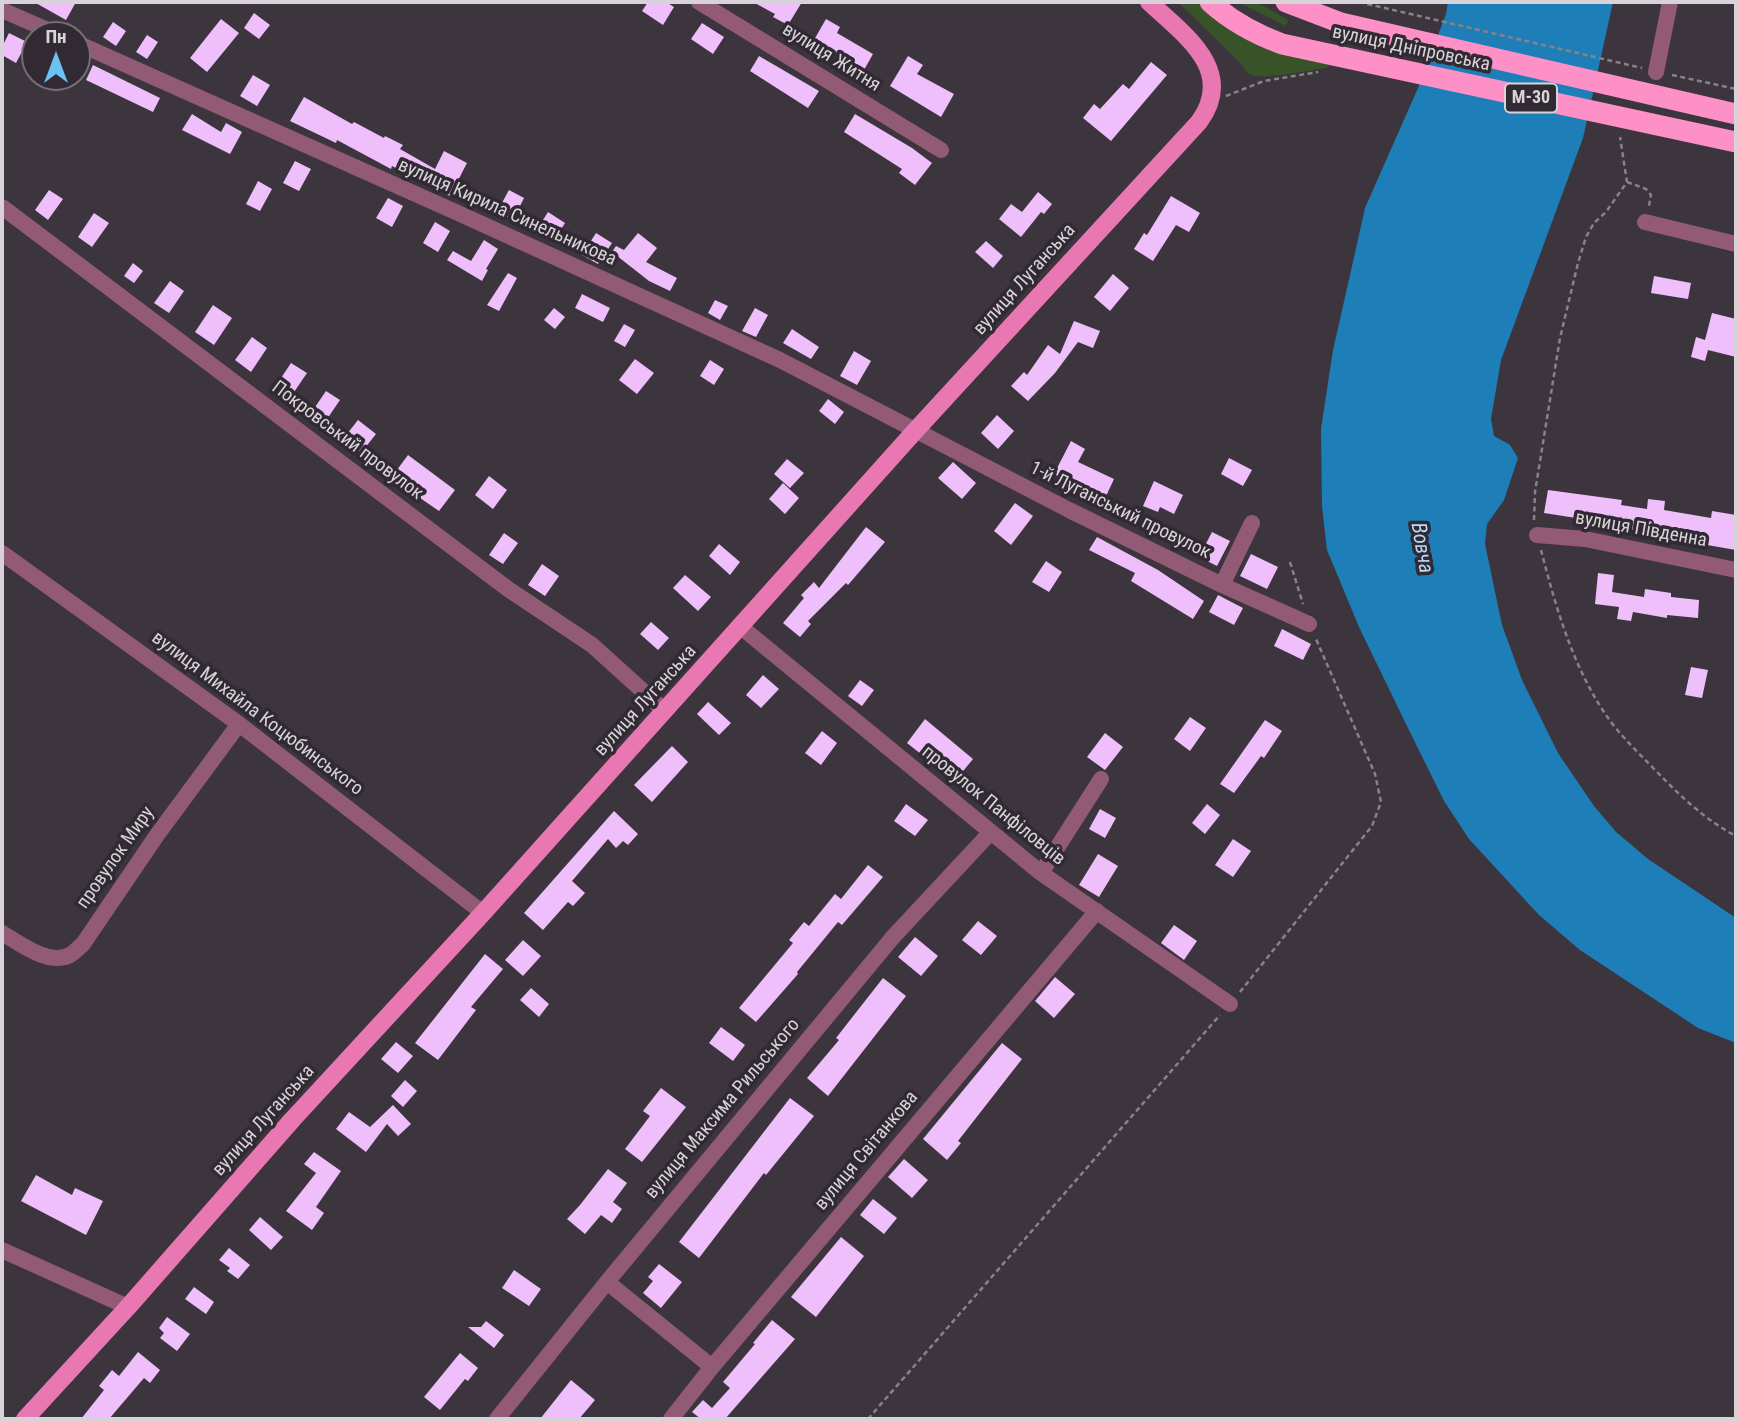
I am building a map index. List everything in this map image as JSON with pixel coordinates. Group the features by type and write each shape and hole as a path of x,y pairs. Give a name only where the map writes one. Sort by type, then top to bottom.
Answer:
{"highway":[{"name":"вулиця Дніпровська","path":"1210,2 1235,22 1282,44 1733,142"},
{"name":"вулиця Дніпровська","path":"1286,2 1341,23 1736,114"}],"main road":[{"path":"1149,2 1188,38 1208,65 1213,87 1208,107"},
{"name":"вулиця Луганська","path":"25,1419 915,431 1199,122 1208,107"}],"street":[{"name":"вулиця Житня","path":"699,2 941,150"},
{"path":"1656,72 1670,2"},
{"path":"2,10 27,21"},
{"name":"вулиця Кирила Синельникова","path":"91,49 768,354 915,431"},
{"name":"Покровський провулок","path":"2,207 508,589 592,645 665,711"},
{"path":"1645,222 1736,244"},
{"name":"1-й Луганський провулок","path":"915,431 1222,585 1309,624"},
{"path":"1222,585 1252,523"},
{"name":"вулиця Південна","path":"1537,535 1585,539 1736,570"},
{"name":"вулиця Михайла Коцюбинського","path":"2,553 239,724 483,913"},
{"name":"провулок Панфіловців","path":"741,627 1041,873 1230,1004"},
{"name":"провулок Миру","path":"2,933 46,956 57,958 70,955 239,724"},
{"path":"1041,873 1101,779"},
{"name":"вулиця Максима Рильського","path":"497,1419 893,937 990,833"},
{"name":"вулиця Світанкова","path":"671,1419 1097,911"},
{"path":"2,1250 128,1307"},
{"path":"607,1282 712,1367"}],"path":[{"path":"1359,2 1736,89"},
{"path":"1208,107 1239,89 1264,81 1329,70 1338,57"},
{"path":"1620,135 1627,182 1586,237 1560,338 1533,508 1537,535 1555,603 1571,646 1602,709 1618,731 1665,781 1696,808 1736,836"},
{"path":"1627,182 1646,189 1651,195 1645,222"},
{"path":"868,1419 1230,1004 1361,842 1379,811 1380,792 1375,774 1309,624 1290,562"}],"green space":[{"path":"1178,2 1200,2 1331,65 1288,74 1252,75"},
{"path":"1237,2 1257,2 1288,20 1286,26"}],"water":[{"name":"Вовча","path":"1448,2 1613,2 1583,138 1501,360 1491,419 1494,436 1510,445 1518,458 1504,500 1487,524 1485,544 1502,625 1522,680 1558,753 1594,806 1616,832 1648,859 1736,918 1736,1043 1698,1028 1580,950 1539,915 1469,839 1444,801 1405,722 1359,627 1327,550 1322,506 1321,429 1333,350 1365,208 1418,88"}],"building":[{"path":"34,2 76,2 66,20"},
{"path":"648,2 666,2 674,7 663,25 642,11"},
{"path":"753,2 802,2 788,25"},
{"path":"254,13 270,25 259,39 244,28"},
{"path":"221,19 239,33 207,72 190,58"},
{"path":"826,19 840,27 837,33 873,54 864,70 814,40"},
{"path":"113,22 126,31 116,46 103,37"},
{"path":"702,23 724,37 713,54 691,39"},
{"path":"9,33 21,39 21,53 16,63 2,55 2,47"},
{"path":"147,35 158,42 147,59 136,52"},
{"path":"759,56 819,91 808,108 750,71"},
{"path":"908,56 923,65 917,74 954,94 941,117 890,86"},
{"path":"1151,62 1167,75 1111,141 1083,118 1094,104 1100,109 1123,84 1129,89"},
{"path":"93,65 160,98 153,112 91,82"},
{"path":"253,75 270,85 257,106 240,96"},
{"path":"304,97 352,124 354,122 403,145 400,149 435,169 444,151 467,163 450,196 337,140 336,143 290,121"},
{"path":"192,114 221,132 226,123 242,132 230,154 182,130"},
{"path":"855,114 932,163 915,185 899,173 902,169 844,132"},
{"path":"295,161 311,169 299,191 283,183"},
{"path":"258,181 272,189 260,211 246,204"},
{"path":"49,190 63,199 48,220 35,210"},
{"path":"509,190 524,198 513,220 497,212"},
{"path":"1038,192 1052,204 1044,214 1041,212 1021,237 999,219 1011,204 1022,212"},
{"path":"1171,196 1200,213 1189,232 1176,225 1153,261 1134,249 1144,233 1147,235"},
{"path":"388,198 403,206 392,227 376,218"},
{"path":"548,212 565,223 555,239 538,228"},
{"path":"94,213 109,223 92,247 78,237"},
{"path":"435,222 450,231 438,252 423,243"},
{"path":"596,233 612,243 598,264 582,255"},
{"path":"638,233 657,248 646,262 677,278 670,291 649,281 612,252 616,246 624,250"},
{"path":"484,240 498,249 482,281 447,260 453,251 471,261"},
{"path":"986,241 1003,256 993,268 975,252"},
{"path":"133,263 143,271 134,283 124,276"},
{"path":"508,273 517,278 499,311 487,305"},
{"path":"1113,274 1129,288 1110,311 1094,297"},
{"path":"1654,276 1691,283 1688,299 1651,293"},
{"path":"170,281 184,291 169,313 154,303"},
{"path":"582,294 610,308 603,322 575,308"},
{"path":"715,300 728,306 720,320 708,313"},
{"path":"213,305 232,318 214,345 195,332"},
{"path":"554,308 565,317 555,329 544,320"},
{"path":"755,308 768,315 756,337 742,331"},
{"path":"1712,313 1736,319 1736,357 1708,350 1705,361 1691,357 1696,337 1705,340"},
{"path":"1074,321 1100,331 1093,348 1078,342 1055,373 1028,401 1011,386 1024,372 1027,375 1048,345 1060,354"},
{"path":"624,324 635,330 625,347 614,341"},
{"path":"792,329 819,347 811,359 783,343"},
{"path":"252,337 267,348 251,372 235,360"},
{"path":"854,351 871,361 857,385 840,376"},
{"path":"635,359 654,373 637,394 619,380"},
{"path":"710,360 724,369 714,385 700,376"},
{"path":"291,363 307,373 290,398 275,387"},
{"path":"326,391 340,400 325,422 311,413"},
{"path":"828,399 844,412 835,424 819,411"},
{"path":"997,415 1014,431 998,449 981,433"},
{"path":"358,420 376,434 361,453 343,439"},
{"path":"1071,441 1085,449 1078,462 1114,479 1101,507 1082,498 1086,490 1054,474"},
{"path":"408,455 455,490 439,511 391,478"},
{"path":"1229,458 1252,470 1243,486 1221,474"},
{"path":"787,459 804,473 790,488 774,474"},
{"path":"953,462 976,483 962,499 938,478"},
{"path":"489,476 507,490 493,509 475,495"},
{"path":"1154,481 1183,495 1174,514 1160,507 1158,512 1143,506"},
{"path":"783,483 799,498 785,514 769,499"},
{"path":"1548,490 1622,500 1621,505 1647,509 1648,499 1665,501 1664,510 1711,518 1712,511 1736,515 1736,550 1678,537 1601,525 1602,522 1544,513"},
{"path":"1015,503 1033,516 1011,545 994,531"},
{"path":"866,527 885,542 848,585 846,583 808,621 811,624 800,637 783,623 804,598 801,595 814,582 819,588"},
{"path":"1212,532 1230,541 1217,566 1199,557"},
{"path":"504,533 518,543 503,564 489,555"},
{"path":"1097,537 1158,570 1204,601 1193,619 1131,581 1135,573 1089,550"},
{"path":"719,544 740,562 730,575 709,556"},
{"path":"1251,554 1278,567 1267,589 1240,576"},
{"path":"1046,561 1062,572 1049,592 1032,582"},
{"path":"542,564 559,576 545,596 528,585"},
{"path":"1598,573 1614,575 1612,592 1644,597 1645,589 1671,593 1671,597 1699,600 1698,618 1667,615 1667,618 1633,612 1631,621 1617,619 1619,607 1595,604"},
{"path":"685,575 711,597 698,611 673,588"},
{"path":"1218,595 1243,608 1234,625 1209,612"},
{"path":"651,622 669,638 658,650 640,634"},
{"path":"1282,629 1311,644 1303,660 1274,646"},
{"path":"1691,667 1708,670 1702,698 1685,695"},
{"path":"763,675 779,689 761,708 746,695"},
{"path":"860,680 874,690 862,706 848,696"},
{"path":"708,702 731,723 719,735 697,714"},
{"path":"1190,717 1206,728 1190,751 1174,739"},
{"path":"925,719 973,759 955,781 907,743"},
{"path":"1265,720 1282,731 1264,758 1261,756 1234,793 1220,784"},
{"path":"822,731 837,743 821,765 805,753"},
{"path":"1105,733 1123,747 1105,770 1087,757"},
{"path":"672,746 688,762 652,802 634,785"},
{"path":"906,804 928,820 915,836 894,821"},
{"path":"1207,804 1220,815 1205,834 1192,823"},
{"path":"1100,809 1116,818 1105,838 1089,829"},
{"path":"614,811 638,834 628,845 623,841 616,848 608,839 572,881 585,893 573,906 568,902 543,930 524,913"},
{"path":"1233,839 1251,851 1233,877 1215,865"},
{"path":"1098,854 1118,866 1099,897 1079,885"},
{"path":"868,865 883,877 842,925 838,922 756,1022 739,1008 793,943 789,940 804,922 809,926 835,894 841,899"},
{"path":"978,921 997,936 981,955 962,940"},
{"path":"1174,925 1197,941 1184,960 1161,943"},
{"path":"915,937 938,956 921,976 898,957"},
{"path":"523,940 541,956 523,976 505,960"},
{"path":"485,954 503,969 471,1007 476,1010 438,1060 415,1043"},
{"path":"1055,977 1075,994 1054,1018 1035,1001"},
{"path":"883,978 906,996 828,1096 807,1078 839,1040 836,1038"},
{"path":"531,988 549,1004 539,1017 520,1000"},
{"path":"721,1027 745,1045 733,1061 709,1043"},
{"path":"396,1042 413,1056 398,1073 381,1059"},
{"path":"1002,1043 1022,1059 958,1141 961,1143 947,1160 923,1139"},
{"path":"405,1080 417,1091 403,1107 391,1096"},
{"path":"661,1088 686,1107 642,1162 625,1149 650,1116 643,1111"},
{"path":"790,1098 814,1116 766,1175 764,1173 699,1258 679,1242"},
{"path":"393,1105 411,1124 398,1136 387,1124 366,1152 336,1129 349,1112 370,1127"},
{"path":"314,1152 341,1171 316,1207 324,1213 312,1230 286,1211 316,1173 304,1164"},
{"path":"904,1159 928,1180 912,1198 888,1177"},
{"path":"608,1169 627,1183 613,1202 622,1209 612,1223 601,1215 585,1234 567,1219"},
{"path":"36,1175 72,1195 75,1188 103,1201 86,1235 21,1201"},
{"path":"873,1199 897,1218 884,1234 860,1215"},
{"path":"260,1217 283,1237 271,1250 249,1230"},
{"path":"841,1237 864,1256 816,1317 791,1297"},
{"path":"229,1248 250,1265 238,1279 227,1271 230,1268 219,1260"},
{"path":"659,1264 682,1282 661,1308 643,1293 653,1281 648,1277"},
{"path":"514,1270 541,1289 529,1306 502,1288"},
{"path":"194,1287 214,1302 206,1314 185,1299"},
{"path":"167,1317 190,1334 177,1351 160,1338 164,1333 159,1328"},
{"path":"772,1320 795,1339 725,1419 701,1419 692,1412 703,1400 712,1408 730,1388 723,1382"},
{"path":"486,1321 504,1335 494,1348 468,1327 481,1327"},
{"path":"138,1352 160,1370 150,1383 144,1378 109,1419 81,1419 104,1390 99,1386 112,1370 119,1376"},
{"path":"460,1353 478,1368 468,1381 465,1379 440,1410 424,1397"},
{"path":"571,1380 595,1400 579,1419 540,1419"}]}
